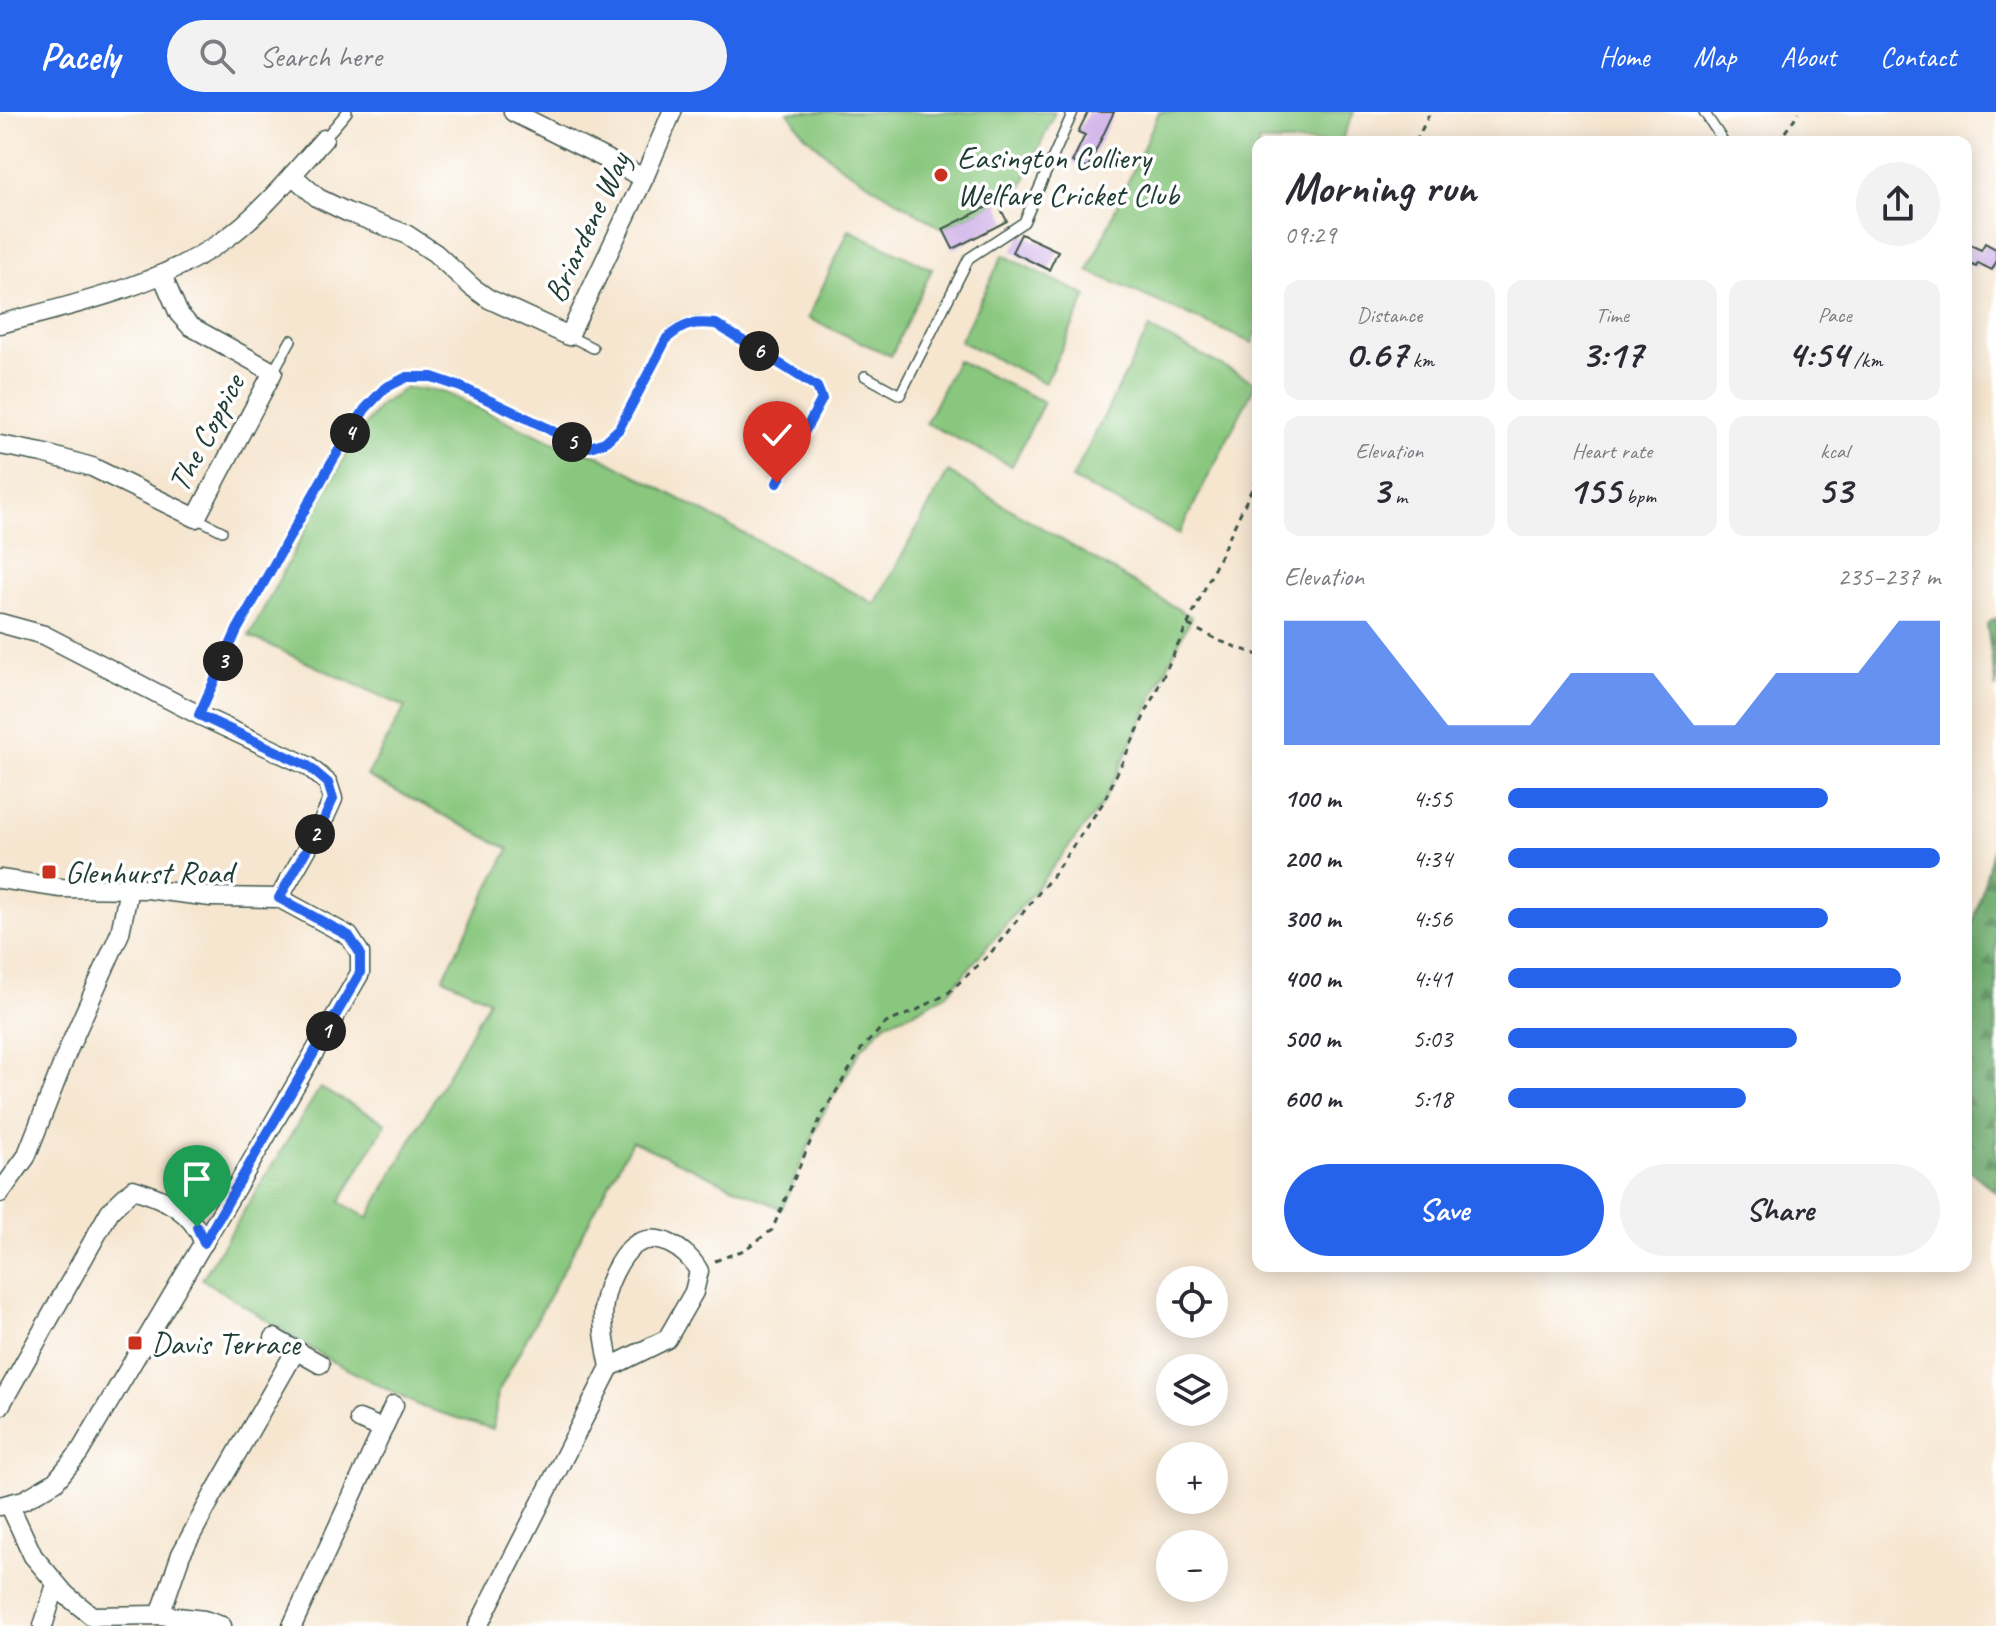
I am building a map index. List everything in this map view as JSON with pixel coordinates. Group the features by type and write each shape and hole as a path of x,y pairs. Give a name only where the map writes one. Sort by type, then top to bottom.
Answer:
{"street":[{"path":"513,112 644,178"},
{"name":"Briardene Way","path":"292,175 327,203 406,234 435,253 489,299 569,336 672,112"},
{"path":"0,324 78,304 182,266 227,238 263,206 324,139"},
{"name":"The Coppice","path":"0,445 92,467 196,518 273,372 190,326 179,314 162,275"},
{"path":"0,623 44,635 199,715 308,766 328,783 333,799 279,898"},
{"path":"0,879 61,888 147,889 211,897 279,898 349,936 360,953 360,973 79,1453 55,1482 24,1500 4,1505 33,1556 66,1595 92,1616 160,1615 204,1620 222,1626"},
{"path":"0,1193 26,1157 68,1050 120,933 129,889"},
{"path":"0,1406 110,1211 133,1189 154,1195 181,1210 197,1227 204,1243"},
{"path":"478,1626 610,1367 667,1339 694,1292 698,1268 693,1260 670,1243 643,1241 632,1247 613,1276 605,1299 604,1337 610,1367"},
{"path":"274,1338 320,1364"},
{"path":"160,1615 181,1554 296,1350"},
{"path":"292,1626 394,1405"},
{"path":"359,1419 383,1429"},
{"path":"43,1626 56,1584"}],"lane":[{"path":"324,139 347,112"},
{"path":"865,376 900,395 969,258 1024,222 1073,112"},
{"path":"1704,112 1720,136"},
{"path":"199,715 237,630 334,458 365,409 385,388 407,377 432,377 461,387 574,443 590,447 605,442 619,429 667,338 680,327 696,322 716,324 817,387 822,399 777,483"},
{"path":"569,336 593,348"},
{"path":"273,372 291,340"},
{"path":"196,518 222,531"}],"path":[{"path":"1419,136 1430,112"},
{"path":"1782,136 1799,112"},
{"path":"698,1268 744,1250 772,1230 821,1117 862,1048 886,1023 947,994 989,955 1050,879 1103,803 1252,489"},
{"path":"1187,625 1252,653"}],"green space":[{"name":"Easington Colliery Welfare Cricket Club","path":"788,112 1055,112 1022,186 943,229 837,164 804,134"},
{"path":"1159,112 1354,112 1344,136 1252,136 1252,343 1088,271"},
{"path":"849,230 932,269 891,356 808,318"},
{"path":"1003,255 1087,296 1045,383 960,341"},
{"path":"1149,328 1252,381 1252,391 1179,534 1072,479"},
{"path":"957,360 1044,402 1012,466 926,423"},
{"path":"406,388 441,391 557,444 598,455 875,604 948,472 1191,617 1103,803 947,994 886,1023 862,1048 821,1117 782,1209 632,1141 498,1392 493,1429 422,1407 331,1361 202,1279 320,1088 386,1123 340,1202 368,1218 489,1000 443,978 509,849 367,776 405,707 249,636 348,450 379,406"},
{"path":"1996,618 1996,689 1987,624"},
{"path":"1996,839 1996,1192 1972,1173 1972,928"}],"building":[{"path":"1088,112 1114,112 1087,169 1072,162 1085,135 1078,132"},
{"path":"997,202 1007,221 953,249 943,229"},
{"path":"1021,234 1058,251 1049,270 1012,252"},
{"path":"1985,243 1996,249 1996,262 1992,270 1978,263 1976,267 1972,265 1972,246 1981,250"}],"place":[{"name":"Easington Colliery Welfare Cricket Club","path":"941,175"},
{"name":"Glenhurst Road","path":"49,872"},
{"name":"Davis Terrace","path":"135,1343"}],"route":[{"path":"197,1227 204,1243 360,973 360,953 349,936 279,898 333,799 328,783 308,766 199,715 237,630 365,409 385,388 407,377 432,377 461,387 574,443 590,447 605,442 619,429 667,338 680,327 696,322 716,324 817,387 822,399 777,483"}]}
